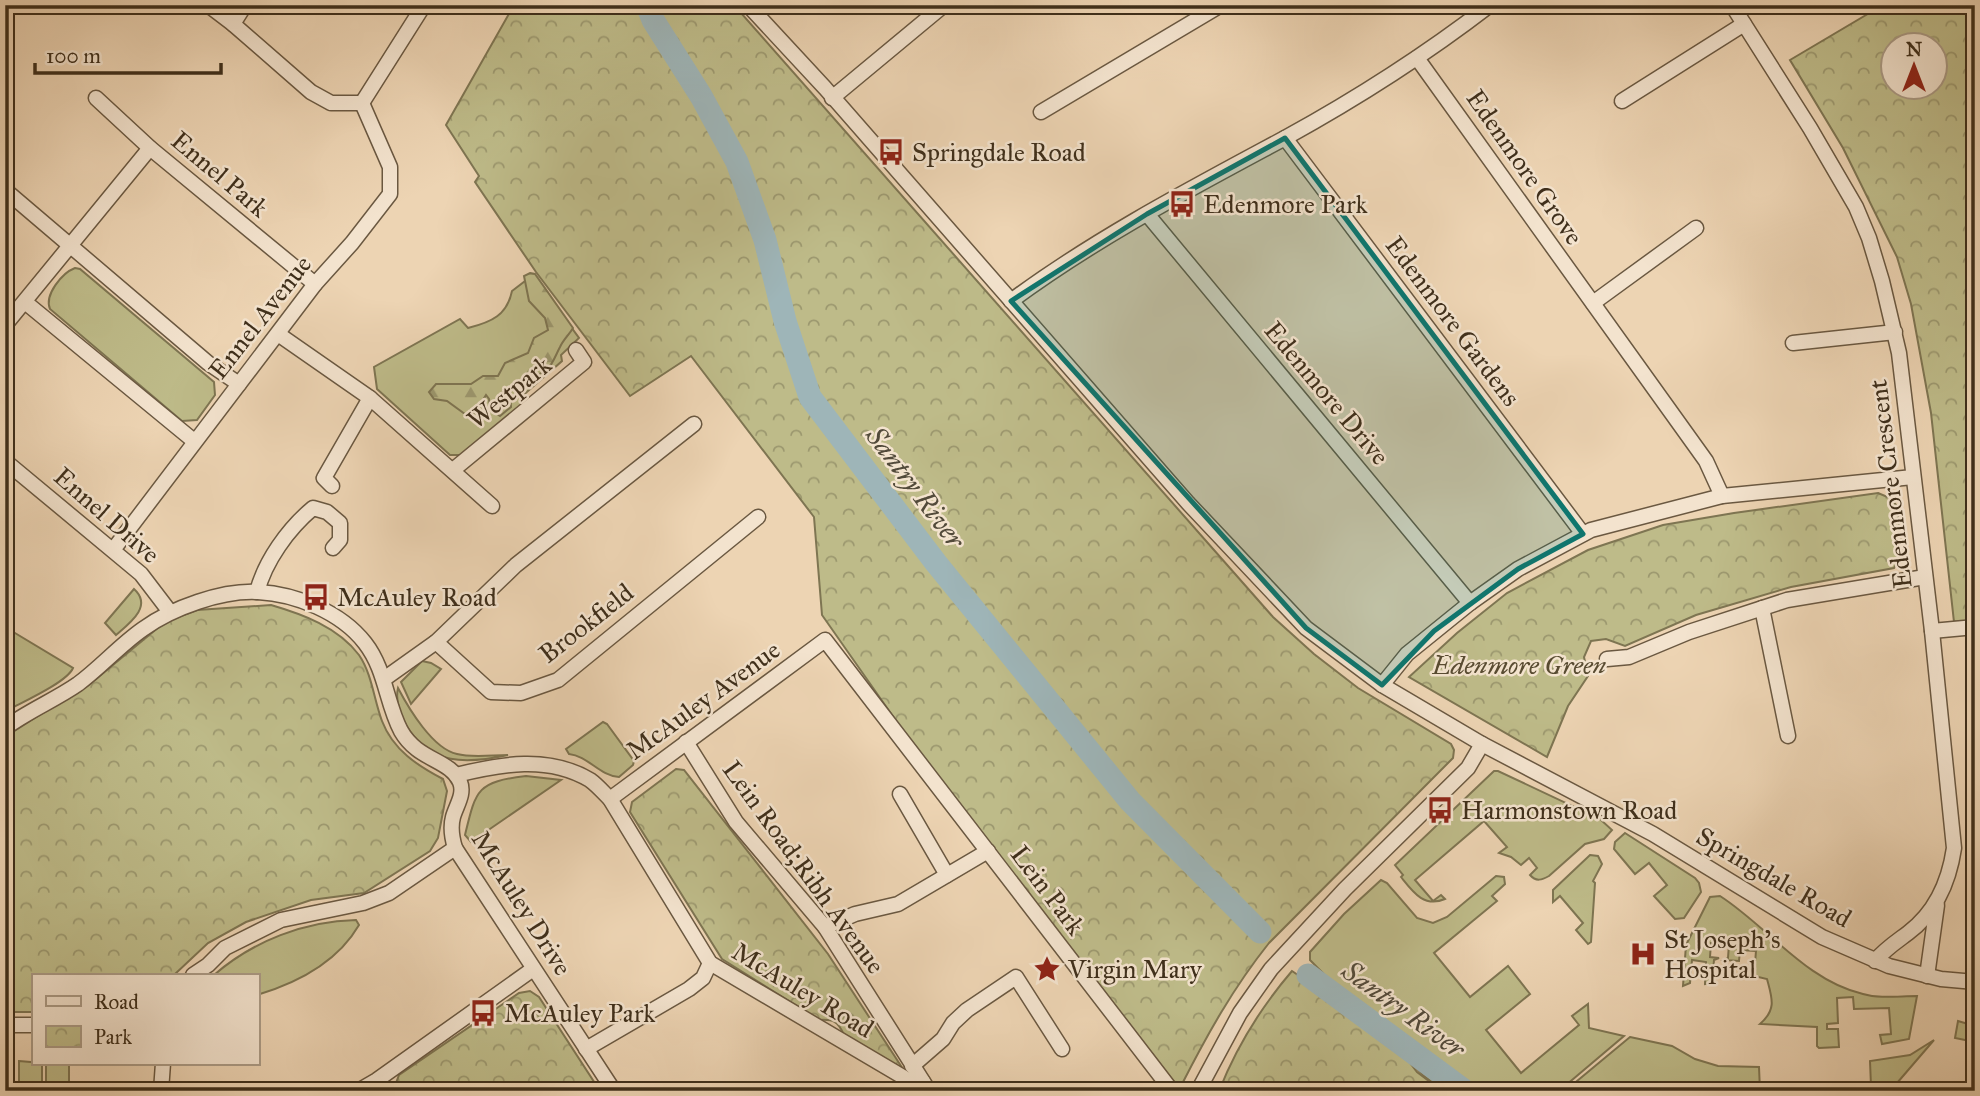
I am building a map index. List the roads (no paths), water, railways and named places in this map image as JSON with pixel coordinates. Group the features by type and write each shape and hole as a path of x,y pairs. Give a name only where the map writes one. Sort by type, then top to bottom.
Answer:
{"street":[{"path":"208,5 311,92 331,103 362,103 424,5"},
{"path":"233,24 245,5"},
{"name":"Springdale Road","path":"748,5 1188,503 1283,607 1306,628 1382,685 1482,744 1653,834 1811,931 1875,961 1927,976 1975,982"},
{"path":"832,97 944,5"},
{"path":"1041,112 1205,9 1221,5"},
{"path":"1011,301 1147,214 1284,138 1418,58 1490,5"},
{"name":"Edenmore Crescent","path":"1732,5 1810,128 1856,207 1870,238 1895,332 1932,631 1954,848 1951,868 1937,901 1917,926 1886,948 1875,961"},
{"path":"1622,102 1744,24"},
{"name":"Edenmore Grove","path":"1418,58 1706,461 1722,496"},
{"name":"Ennel Park","path":"96,98 150,148 315,284"},
{"name":"Ennel Avenue","path":"113,550 315,284 352,243 390,194 390,167 362,103"},
{"name":"Edenmore Gardens","path":"1284,138 1583,534"},
{"path":"5,325 150,148"},
{"path":"5,190 208,363 239,384"},
{"name":"Edenmore Drive","path":"1147,214 1470,603"},
{"path":"1592,303 1696,228"},
{"path":"25,302 194,441"},
{"path":"1793,343 1895,332"},
{"path":"278,334 370,398 492,506"},
{"name":"Westpark","path":"453,470 584,362 576,350"},
{"path":"332,486 324,478 370,398"},
{"path":"384,679 436,642 516,565 694,424"},
{"name":"Ennel Drive","path":"5,461 141,574 170,612"},
{"path":"1382,685 1407,654 1470,603 1518,569 1583,534 1722,496 1913,477"},
{"path":"257,592 262,572 299,520 313,508 327,512 340,523 340,540 333,548"},
{"name":"Brookfield","path":"436,642 491,692 520,693 558,680 758,517"},
{"path":"1607,659 1629,657 1689,632 1787,600 1866,585 1925,578"},
{"path":"5,728 76,685 143,628 170,612 193,603 257,592 313,605 334,615 365,643 384,679 393,712 407,741 416,751 449,767 456,775"},
{"path":"1762,608 1788,736"},
{"path":"1932,631 1975,627"},
{"name":"McAuley Avenue","path":"610,799 825,640"},
{"name":"Lein Park","path":"825,640 1172,1091"},
{"name":"Lein Road;Ribh Avenue","path":"686,742 736,822 825,927 926,1087"},
{"path":"1198,1091 1240,1013 1271,969 1345,889 1468,768 1482,744"},
{"name":"McAuley Road","path":"456,775 500,764 552,764 591,780 610,799 709,963 915,1084 926,1087"},
{"name":"McAuley Drive","path":"456,775 462,785 453,816 452,837 455,848 614,1091"},
{"path":"900,794 947,876"},
{"path":"194,974 225,948 281,919 363,903 390,892 455,848"},
{"name":"Lein Park","path":"825,927 855,914 898,904 988,851"},
{"name":"Edenmore Crescent","path":"1927,976 1937,901"},
{"path":"1906,934 1932,941"},
{"path":"586,1049 689,989 704,978 709,963"},
{"path":"358,1091 380,1085 533,969"},
{"path":"912,1066 943,1039 953,1023 967,1010 1016,976 1062,1049"},
{"path":"5,1025 32,1025"},
{"path":"161,1091 163,1064"}],"waterway":[{"name":"Santry River","path":"647,5 653,20 701,96 737,162 765,240 785,321 810,397 936,563 1130,801 1260,932"},
{"name":"Santry River","path":"1308,975 1465,1091"}],"place":[{"name":"Springdale Road","path":"891,152"},
{"name":"Edenmore Park","path":"1182,204"},
{"name":"McAuley Road","path":"316,597"},
{"name":"Harmonstown Road","path":"1440,810"},
{"name":"St Joseph's Hospital","path":"1643,954"},
{"name":"Virgin Mary","path":"1047,969"},
{"name":"McAuley Park","path":"483,1013"}],"park label":[{"name":"Edenmore Green","path":"1519,665"}]}
